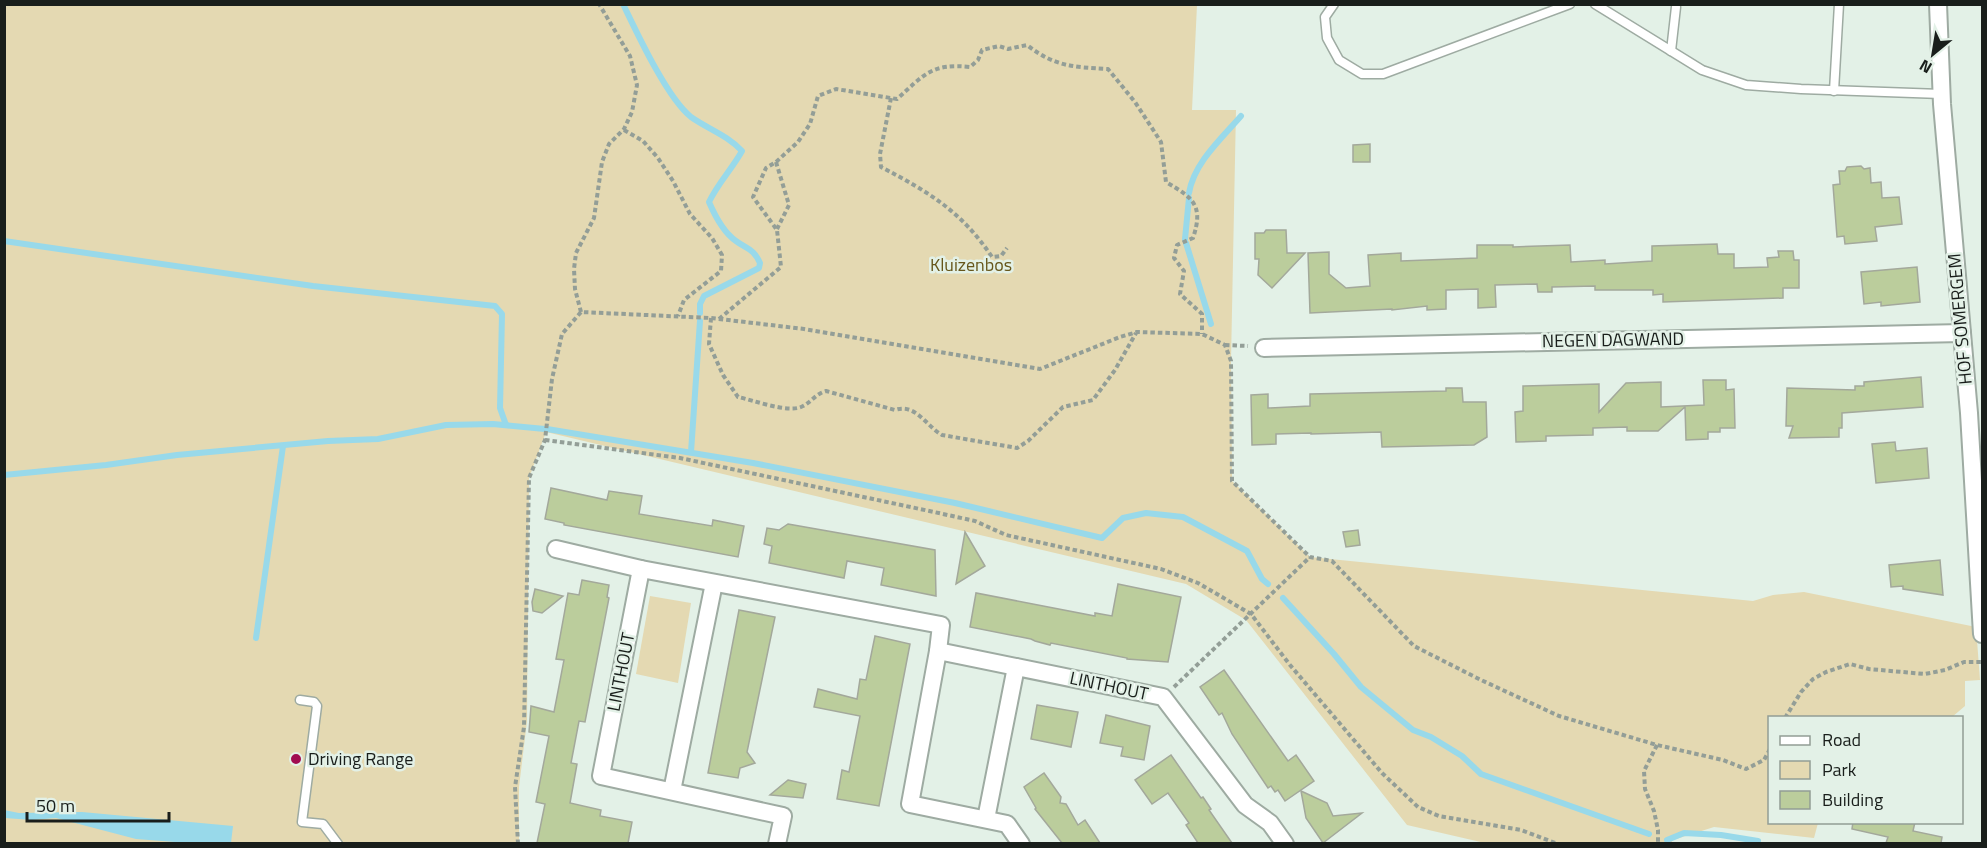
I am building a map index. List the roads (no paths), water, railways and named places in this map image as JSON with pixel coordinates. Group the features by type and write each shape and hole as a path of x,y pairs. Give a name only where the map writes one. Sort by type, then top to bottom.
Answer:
{"street":[{"name":"HOF SOMERGEM","path":"1938,4 1941,94 1962,333 1983,634"},
{"name":"NEGEN DAGWAND","path":"1264,348 1962,333"},
{"path":"556,549 641,569 941,625 910,804 1007,824 1022,843"},
{"name":"LINTHOUT","path":"641,569 601,776 783,816 777,843"},
{"path":"672,791 714,583"},
{"name":"LINTHOUT","path":"938,651 1163,697 1245,805 1270,823 1285,843"},
{"path":"986,819 1016,667"}],"lane":[{"path":"1334,4 1325,17 1327,38 1339,60 1362,74 1383,74 1570,4"},
{"path":"1595,4 1702,70 1746,85 1834,91 1941,94"},
{"path":"1612,15 1613,4"},
{"path":"1834,91 1839,4"},
{"path":"1671,51 1676,6"},
{"path":"300,700 314,702 316,706 302,822 323,824 338,843"}],"water":[{"path":"4,810 19,813 82,812 233,826 231,843 188,843 136,839 56,818 32,820 5,818"}],"waterway":[{"path":"623,4 653,64 682,108 691,117 724,136 742,151 709,202 727,233 755,255 760,263 759,268 704,296 700,304 700,313"},
{"path":"1189,193 1202,162 1241,116"},
{"path":"1185,239 1189,198"},
{"path":"4,241 313,286 495,306 502,314 500,408 506,425"},
{"path":"1186,243 1211,324"},
{"path":"691,452 700,321"},
{"path":"4,475 177,455 328,441 378,439 446,425 493,424 545,429"},
{"path":"547,429 753,463 955,503 1102,538 1123,518 1146,513 1183,517 1247,551 1262,579 1268,584"},
{"path":"256,638 283,446"},
{"path":"1283,598 1361,687 1413,730 1431,737 1462,756 1481,774 1649,834"},
{"path":"1667,840 1684,833 1721,835 1758,841"}],"place":[{"name":"Driving Range","path":"296,759"}],"park label":[{"name":"Kluizenbos","path":"971,265"}]}
